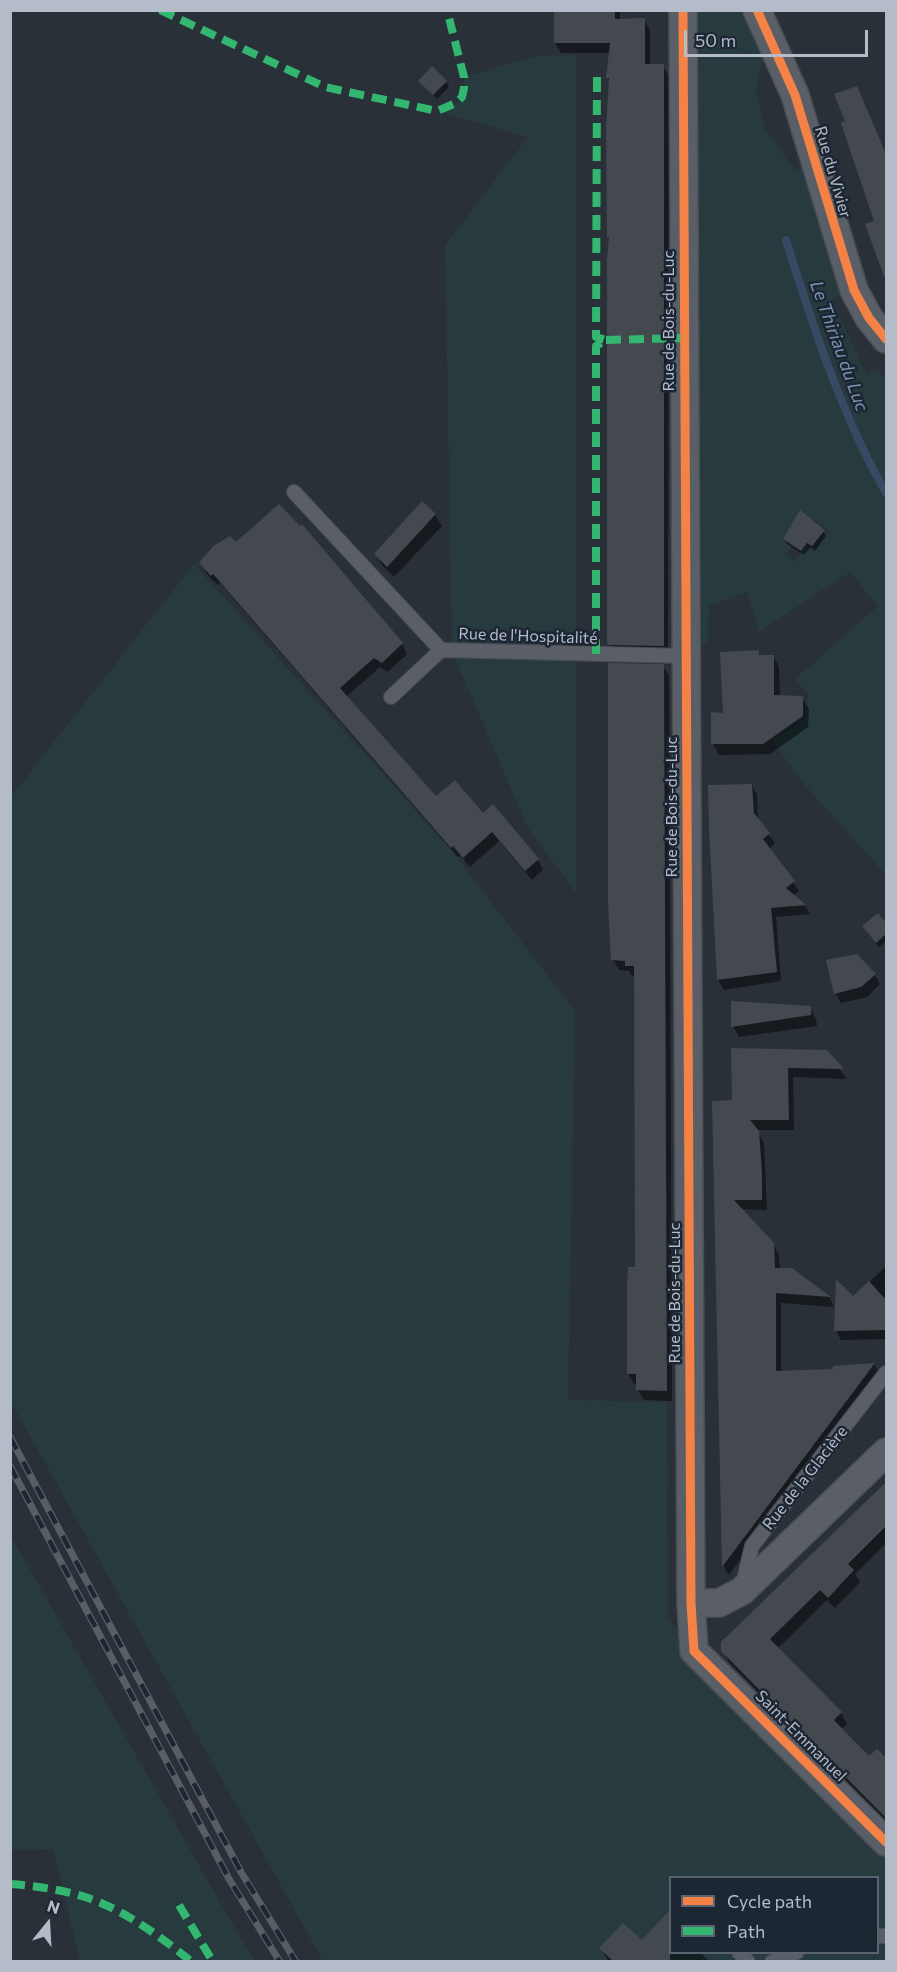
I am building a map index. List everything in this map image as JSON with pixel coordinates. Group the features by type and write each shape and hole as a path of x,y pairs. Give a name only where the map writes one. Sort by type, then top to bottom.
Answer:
{"street":[{"name":"Rue de Bois-du-Luc","path":"683,10 691,1603 694,1651"},
{"name":"Rue du Vivier","path":"757,10 795,94 854,290 869,318 886,339"},
{"name":"Rue de la Glacière","path":"691,1603 719,1603 742,1591 886,1452"},
{"name":"Saint-Emmanuel","path":"694,1651 886,1842"}],"lane":[{"name":"Rue de l'Hospitalité","path":"294,492 441,650 686,656"},
{"path":"391,697 441,650"},
{"name":"Rue de la Glacière","path":"742,1591 752,1546 886,1373"},
{"path":"772,1962 794,1954"}],"green space":[{"path":"683,11 757,11 766,30 756,92 765,129 795,170 814,162 854,290 832,300 867,375 876,369 886,378 886,875 802,782 773,741 806,717 808,694 795,679 878,606 850,572 759,632 747,592 709,606 708,644 686,642","holes":["812,518 829,531 813,550 807,545 795,562 786,554"]},
{"path":"576,55 576,893 528,828 452,652 445,245 528,137 437,111 459,100 463,91 464,77 536,56"},
{"path":"194,564 451,850 575,1011 568,1400 667,1402 668,1619 704,1661 886,1842 886,1961 323,1961 11,1402 10,798"},
{"path":"11,1536 255,1961 80,1961 53,1849 11,1850"}],"building":[{"path":"554,10 615,10 615,19 645,18 645,64 664,64 664,646 608,645 607,643 607,259 609,237 607,237 606,128 609,78 606,78 610,43 554,43"},
{"path":"432,66 447,81 433,95 418,81"},
{"path":"857,86 886,154 886,276 884,276 865,224 874,221 841,123 845,121 834,94"},
{"path":"422,501 436,514 387,567 374,554"},
{"path":"279,504 300,526 302,524 403,643 382,663 374,658 340,688 436,796 455,780 483,813 493,804 539,859 525,871 492,832 463,858 453,846 451,848 213,574 211,576 199,563 213,546 230,536 236,542"},
{"path":"800,510 825,530 812,546 807,543 801,551 783,539"},
{"path":"759,650 759,655 774,655 774,695 803,696 803,716 763,744 711,744 711,712 723,713 720,652"},
{"path":"608,663 664,664 667,1391 636,1390 636,1374 627,1374 628,1267 635,1267 634,966 625,966 625,961 611,960 608,902"},
{"path":"752,784 754,813 770,833 763,839 795,881 786,888 806,905 771,908 777,972 717,980 708,785"},
{"path":"878,913 886,923 886,934 876,943 862,926"},
{"path":"857,954 876,974 861,987 834,994 826,960"},
{"path":"731,1001 811,1006 811,1015 731,1027"},
{"path":"731,1048 827,1050 844,1069 788,1068 789,1120 750,1120 759,1131 762,1200 734,1200 774,1243 775,1268 792,1268 831,1297 776,1293 776,1371 833,1369 833,1366 875,1363 722,1567 712,1101 732,1100"},
{"path":"836,1279 853,1296 869,1281 886,1300 886,1330 834,1331"},
{"path":"886,1482 886,1526 848,1564 854,1570 828,1598 820,1590 770,1639 842,1712 834,1720 850,1737 869,1756 877,1749 886,1758 886,1818 721,1651 721,1642"},
{"path":"669,1911 670,1962 614,1962 599,1948 623,1923 642,1940"}],"waterway":[{"name":"Le Thiriau du Luc","path":"786,240 829,369 855,432 886,493"}],"railway":[{"path":"10,1437 241,1872 296,1962"},
{"path":"10,1466 229,1879 280,1962"}],"marked path":[{"path":"160,10 325,87 437,111 456,103 462,97 464,88 464,77 447,10"},
{"path":"596,654 596,346 606,340 596,337 597,71"},
{"path":"606,340 684,338"},
{"path":"10,1884 60,1891 102,1903 143,1925 192,1962"},
{"path":"179,1905 213,1962"}],"cycle path":[{"path":"683,10 691,1603 694,1651 886,1842"},
{"path":"757,10 795,95 854,290 869,318 886,339"}]}
